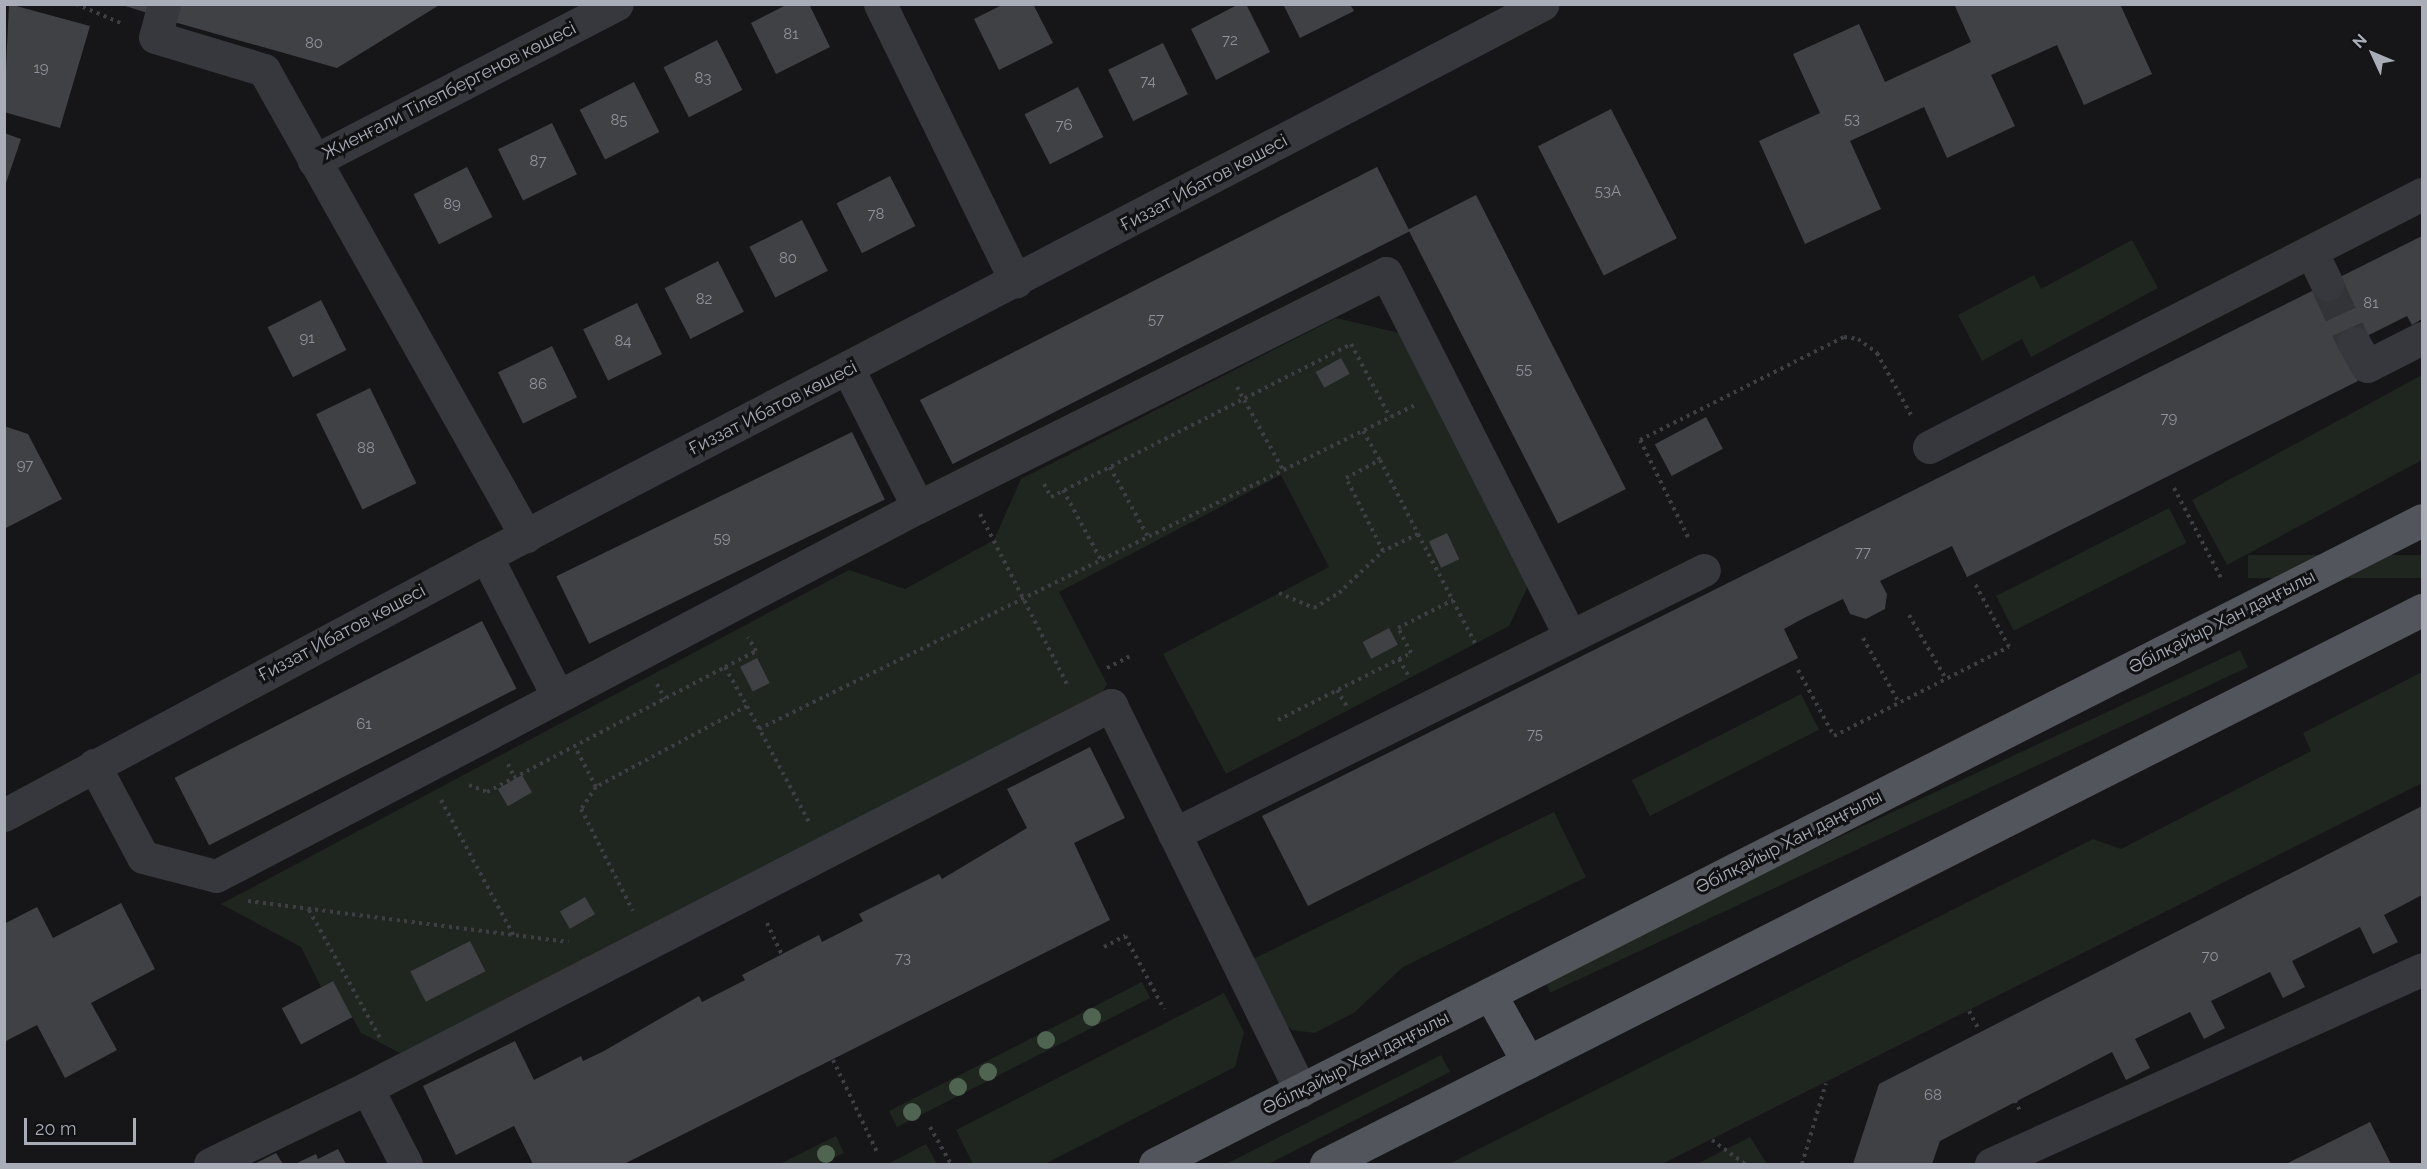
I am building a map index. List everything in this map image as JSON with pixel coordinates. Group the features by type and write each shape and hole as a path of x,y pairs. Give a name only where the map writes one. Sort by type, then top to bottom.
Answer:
{"main road":[{"name":"Әбілқайыр Хан даңғылы","path":"1155,1164 2422,520"},
{"path":"1326,1164 2422,610"},
{"path":"1490,994 1528,1062"}],"street":[{"path":"164,4 155,37 264,70 526,536"},
{"name":"Жиенғали Тілепбергенов көшесі","path":"314,161 617,4"},
{"path":"880,4 1016,281"},
{"name":"Ғиззат Ибатов көшесі","path":"4,815 486,556 848,369 1543,4"},
{"path":"1929,447 2422,194"},
{"path":"2311,251 2327,284"},
{"path":"94,765 142,857 216,876 918,507 1386,273 1570,636"},
{"path":"2354,343 2367,366 2422,338"},
{"path":"848,369 918,507"},
{"path":"486,556 558,697"},
{"path":"1174,834 1704,570"},
{"path":"210,1164 367,1088 1111,705 1301,1091"},
{"path":"1991,1164 2422,969"},
{"path":"367,1088 406,1164"}],"path":[{"path":"76,4 155,37"},
{"path":"1704,570 1640,440 1844,337 1857,339 1877,354 1929,447"},
{"path":"1026,453 1051,496 1352,344 1390,417"},
{"path":"1220,356 1283,470"},
{"path":"759,729 1445,390"},
{"path":"1363,431 1491,676"},
{"path":"1380,460 1346,478 1383,551"},
{"path":"1110,466 1148,537"},
{"path":"965,484 1084,719"},
{"path":"2174,488 2222,580"},
{"path":"1063,490 1101,560"},
{"path":"1279,593 1314,608 1340,593 1383,551 1418,534"},
{"path":"1798,670 1834,735 1899,703 2009,647 1974,582"},
{"path":"1278,720 1411,653 1398,628 1453,600"},
{"path":"1910,615 1946,679"},
{"path":"1863,638 1899,703"},
{"path":"514,777 726,667 825,851"},
{"path":"634,912 581,808 596,787 747,706"},
{"path":"575,747 596,787"},
{"path":"423,767 515,936"},
{"path":"242,900 573,942"},
{"path":"309,909 399,1071"},
{"path":"1104,947 1125,936 1164,1009"},
{"path":"1969,1011 1979,1030"},
{"path":"833,1060 878,1154"},
{"path":"1803,1164 1826,1083"},
{"path":"930,1127 951,1164"},
{"path":"1712,1140 1746,1164"}],"shaded area":[{"path":"2132,240 2158,288 2031,357 2022,339 1982,361 1958,315 2034,275 2041,289"},
{"path":"1336,318 1400,333 1528,586 1509,626 1226,774 1163,654 1329,567 1281,475 1059,592 1107,684 1097,702 400,1053 361,1033 332,981 321,987 301,947 221,904 849,570 905,589 994,540 1021,479"},
{"path":"2422,375 2422,460 2227,565 2192,500"},
{"path":"2169,508 2187,543 2014,631 1996,596"},
{"path":"2248,555 2422,555 2422,578 2248,578"},
{"path":"2240,650 2248,667 1550,993 1542,975"},
{"path":"2422,672 2422,783 1662,1164 1449,1164 2093,839 2121,849 2311,751 2303,733"},
{"path":"1801,694 1819,730 1650,816 1632,780"},
{"path":"1554,812 1586,877 1403,967 1355,1012 1315,1033 1292,1030 1280,1020 1251,960"},
{"path":"1142,982 1150,998 897,1127 889,1111"},
{"path":"1224,993 1244,1032 1235,1067 1045,1164 973,1164 956,1130"},
{"path":"1441,1055 1450,1072 1268,1164 1226,1164"},
{"path":"836,1136 844,1153 821,1164 780,1164"},
{"path":"1750,1137 1767,1164 1697,1164"},
{"path":"926,1144 937,1164 888,1164"}],"building":[{"path":"9,4 90,26 60,128 4,112"},
{"path":"119,4 157,4 154,15"},
{"path":"171,4 441,4 337,68 167,20"},
{"path":"788,4 809,4 830,47 776,74 751,23"},
{"path":"1004,4 1033,4 1053,43 999,70 974,19"},
{"path":"1239,4 1246,4 1270,52 1216,80 1191,29"},
{"path":"1283,4 1350,4 1354,11 1300,38"},
{"path":"1954,4 2120,4 2152,74 2084,105 2057,45 1991,75 2015,126 1947,158 1924,107 1850,141 1881,209 1805,244 1759,141 1820,113 1793,54 1859,24 1885,82 1971,42"},
{"path":"717,40 742,90 689,117 664,67"},
{"path":"1163,43 1188,94 1133,121 1108,70"},
{"path":"634,82 659,132 605,160 580,110"},
{"path":"1078,87 1103,137 1050,164 1025,114"},
{"path":"1611,109 1677,238 1604,275 1538,146"},
{"path":"552,123 577,174 523,201 498,149"},
{"path":"4,133 21,139 5,186 4,186"},
{"path":"467,167 492,217 439,244 414,194"},
{"path":"1377,167 1410,231 953,464 920,400"},
{"path":"890,176 915,226 862,253 837,203"},
{"path":"1476,195 1626,489 1558,524 1408,230"},
{"path":"802,220 828,271 775,298 749,247"},
{"path":"2422,236 2422,319 2412,325 2407,316 2343,348 2358,381 1967,577 1952,546 1880,581 1887,594 1885,609 1866,619 1850,614 1843,599 1804,618 1784,629 1798,658 1308,906 1262,816"},
{"path":"718,261 744,312 690,339 665,288"},
{"path":"321,300 346,350 293,377 268,327"},
{"path":"637,303 662,354 608,381 583,329"},
{"path":"552,346 577,397 523,424 498,372"},
{"path":"1341,358 1350,374 1324,388 1316,372"},
{"path":"370,388 416,483 363,510 316,414"},
{"path":"1706,417 1723,449 1672,476 1655,444"},
{"path":"4,426 28,434 62,499 4,529"},
{"path":"852,432 885,499 589,644 556,576"},
{"path":"1447,533 1459,559 1441,568 1429,541"},
{"path":"482,621 517,689 209,845 175,778"},
{"path":"1389,628 1398,645 1371,659 1363,642"},
{"path":"757,658 770,683 753,692 740,667"},
{"path":"1090,747 1125,818 1074,843 1110,920 624,1164 533,1164 514,1126 456,1155 423,1086 515,1041 534,1080 581,1056 583,1061 604,1051 699,996 702,1002 745,980 742,975 819,935 822,942 863,921 859,914 939,874 942,879 1027,828 1007,789"},
{"path":"522,775 532,792 508,806 498,789"},
{"path":"2422,806 2422,895 2384,915 2398,942 2373,954 2360,927 2292,961 2305,987 2283,998 2270,972 2211,1001 2225,1028 2204,1039 2190,1012 2135,1039 2150,1068 2126,1080 2112,1052 1940,1141 1932,1164 1853,1164 1879,1084"},
{"path":"585,897 595,914 570,929 560,912"},
{"path":"121,903 155,969 91,1003 117,1050 65,1078 37,1025 4,1042 4,924 37,907 53,938"},
{"path":"470,941 485,971 426,1002 410,971"},
{"path":"333,981 352,1017 301,1044 282,1008"},
{"path":"2370,1122 2391,1164 2286,1164"},
{"path":"338,1149 346,1164 295,1164 316,1154 318,1159"},
{"path":"276,1153 283,1164 254,1164"}],"tunnel":[{"path":"2327,284 2354,343"}]}
